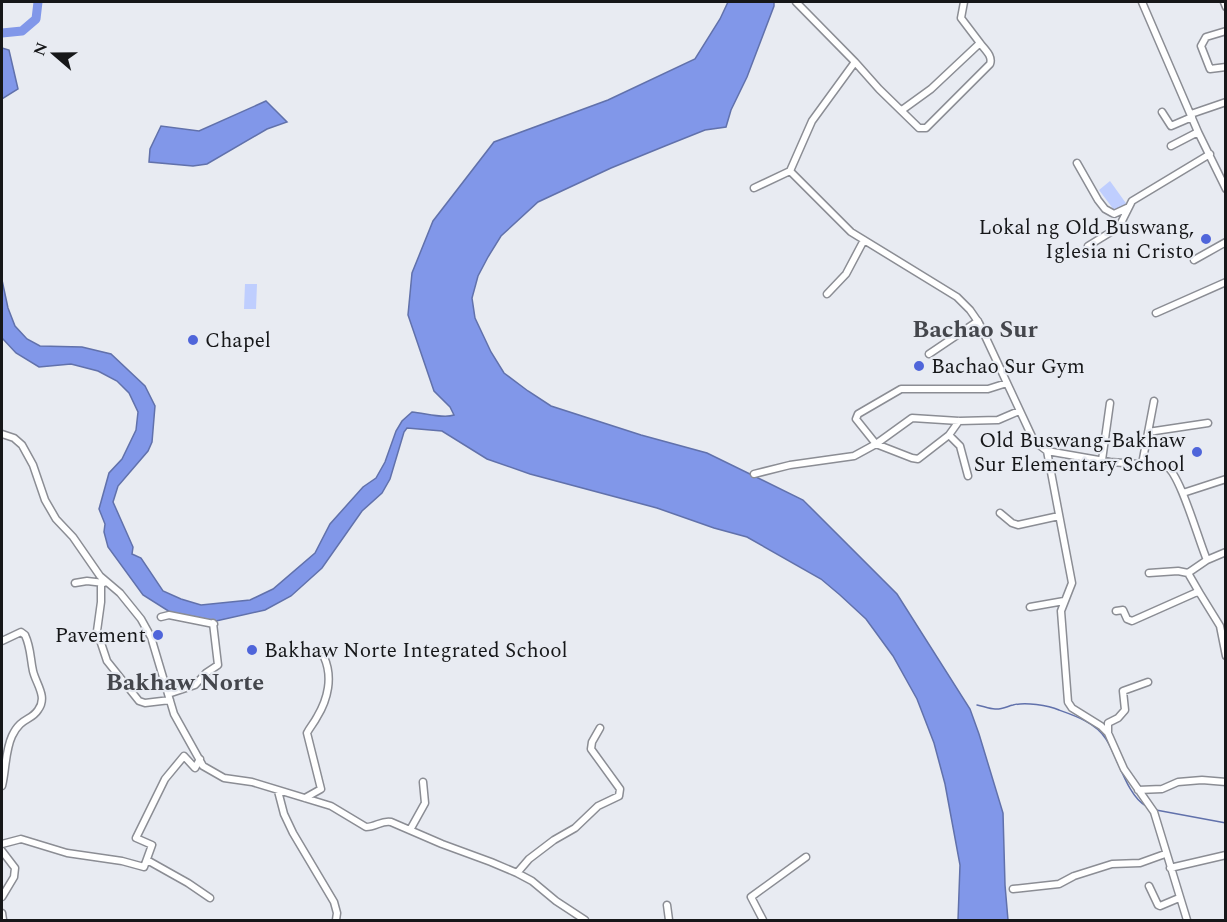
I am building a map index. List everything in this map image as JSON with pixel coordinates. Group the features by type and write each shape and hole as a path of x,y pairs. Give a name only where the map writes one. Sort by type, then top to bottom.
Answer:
{"street":[{"path":"796,2 919,128 926,128 990,64 990,56 961,18 964,2"},
{"path":"1142,2 1198,132 1226,189"},
{"path":"1224,2 1226,7"},
{"path":"1226,31 1206,37 1201,46 1210,69 1226,66"},
{"path":"902,111 931,89 980,43"},
{"path":"754,188 790,171 812,121 855,62"},
{"path":"1162,112 1171,126 1191,115 1226,102"},
{"path":"1171,146 1198,132"},
{"path":"1088,246 1119,227 1132,201 1210,154"},
{"path":"1077,163 1105,209 1114,214 1130,206"},
{"path":"790,171 851,232 957,297 978,321 1034,441 1047,451 1171,468 1183,493 1207,560"},
{"path":"827,294 846,274 864,240"},
{"path":"1194,260 1226,242"},
{"path":"1156,313 1226,282"},
{"path":"929,354 978,321"},
{"path":"960,421 949,435 918,459 876,444 856,419 857,416 901,389 988,389 1006,383"},
{"path":"1142,464 1154,401"},
{"path":"1102,460 1110,403"},
{"path":"754,474 789,465 854,456 876,444 912,418 960,421 998,420 1019,411"},
{"path":"1148,432 1208,423"},
{"path":"2,434 14,438 22,445 33,465 45,501 56,519 73,537 104,583 120,593 141,619 151,637 174,714 203,766 224,778 252,782 331,806 366,826 372,827 386,821 491,862 532,881 556,902 585,921"},
{"path":"949,435 960,446 968,476"},
{"path":"1047,451 1072,583 1060,611 1068,702 1072,708 1108,733 1124,770 1154,812 1187,921"},
{"path":"1183,493 1226,479"},
{"path":"1000,513 1018,525 1059,516"},
{"path":"1149,573 1178,571 1188,573 1207,560 1226,552"},
{"path":"1188,573 1220,626 1226,656"},
{"path":"75,583 87,581 104,583"},
{"path":"104,583 97,631 107,660 139,701 146,703 169,697 195,685 206,673 218,665 214,623 169,615 161,616"},
{"path":"1116,611 1123,610 1127,619 1132,621 1199,591"},
{"path":"1030,607 1064,602"},
{"path":"2,640 21,632 25,634 31,648 33,670 42,697 36,713 23,720 11,738 2,786"},
{"path":"305,798 321,789 307,733 317,719 326,699 329,666 324,657"},
{"path":"1108,733 1108,723 1118,718 1125,710 1123,691 1148,682"},
{"path":"517,873 529,859 575,828 598,806 619,796 620,789 591,749 592,742 600,728"},
{"path":"2,844 21,839 67,853 122,861 144,867 152,845 136,838 165,779 184,756 195,768 200,759"},
{"path":"1138,790 1162,789 1178,782 1202,780 1226,782"},
{"path":"410,830 425,803 423,782"},
{"path":"278,791 284,814 293,833 334,902 337,913 336,921"},
{"path":"2,851 15,868 14,878 2,897"},
{"path":"1013,890 1059,884 1074,876 1112,864 1140,863 1165,854"},
{"path":"1170,868 1226,855"},
{"path":"763,921 751,897 806,857"},
{"path":"147,860 210,898"},
{"path":"1149,886 1156,903 1160,906 1179,898"},
{"path":"668,905 669,921"},
{"path":"2,913 3,921"}],"shaded area":[{"path":"1110,181 1128,206 1117,214 1099,190"},
{"path":"245,284 257,284 256,309 244,309"}],"water":[{"path":"728,2 774,2 774,6 726,127 705,130 611,168 538,202 501,236 488,257 478,276 472,298 475,318 504,373 528,391 551,406 641,435 707,453 803,500 897,594 970,709 979,734 1003,813 1008,920 958,920 960,865 945,784 934,743 917,699 893,656 866,619 821,579 747,537 657,508 530,474 487,459 442,431 407,428 390,479 382,493 362,511 322,568 291,596 265,610 216,621 170,612 143,595 108,547 104,532 105,524 99,509 109,473 122,459 136,430 138,412 129,393 117,381 98,371 71,364 39,367 16,353 2,338 2,280 8,308 15,326 27,339 40,346 82,347 111,354 145,386 155,406 152,442 148,451 118,486 113,502 133,547 132,554 141,558 163,591 181,599 201,605 250,600 273,589 315,553 330,524 363,487 376,478 402,421 412,412 439,416 454,415 450,407 434,391 408,315 412,273 433,221 494,142 608,100 695,59"},
{"path":"2,48 9,50 18,89 2,99"},
{"path":"266,101 287,122 267,129 207,164 193,166 149,162 150,149 161,126 199,131"}],"waterway":[{"path":"2,33 22,31 36,19 38,2"},
{"path":"977,705 990,709 1018,704 1043,705 1091,724 1102,733 1133,794 1146,806"},
{"path":"1156,810 1226,823"}],"place":[{"name":"Lokal ng Old Buswang, Iglesia ni Cristo","path":"1206,239"},
{"name":"Chapel","path":"193,340"},
{"name":"Bachao Sur Gym","path":"919,366"},
{"name":"Old Buswang-Bakhaw Sur Elementary School","path":"1197,452"},
{"name":"Pavement","path":"158,635"},
{"name":"Bakhaw Norte Integrated School","path":"252,650"}],"district":[{"name":"Bachao Sur","path":"975,329"},
{"name":"Bakhaw Norte","path":"185,682"}]}
